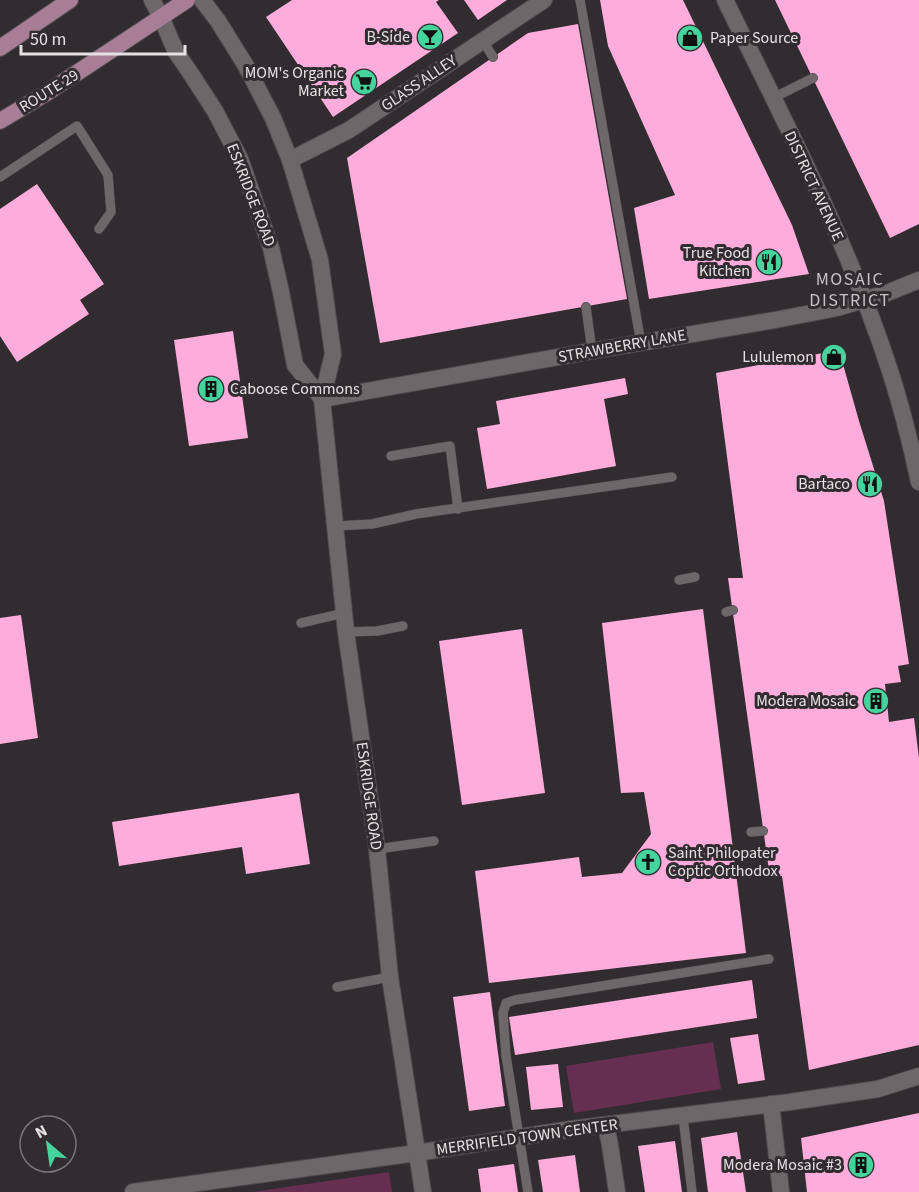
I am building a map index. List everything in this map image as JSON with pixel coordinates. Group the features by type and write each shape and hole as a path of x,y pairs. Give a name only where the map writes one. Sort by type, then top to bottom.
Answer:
{"main road":[{"path":"0,48 70,0"},
{"name":"ROUTE 29","path":"0,121 187,0"}],"street":[{"name":"ESKRIDGE ROAD","path":"152,0 176,52 215,111 240,159 272,248 295,365 322,399"},
{"name":"ESKRIDGE ROAD","path":"202,0 246,66 273,118 290,160 320,260 333,354 322,399 346,632 376,849 390,977 423,1192"},
{"name":"GLASS ALLEY","path":"290,160 348,130 544,0"},
{"name":"DISTRICT AVENUE","path":"725,0 830,220 864,300 897,392 919,482"},
{"name":"STRAWBERRY LANE","path":"322,399 837,308 919,280"},
{"name":"MERRIFIELD TOWN CENTER","path":"133,1192 606,1125 790,1102 878,1089 919,1076"},
{"path":"771,1104 781,1192"},
{"path":"606,1125 617,1192"}],"lane":[{"path":"580,0 641,343"},
{"path":"483,41 493,57"},
{"path":"773,98 813,78"},
{"path":"0,177 77,126 108,175 111,212 99,229"},
{"path":"586,307 592,351"},
{"path":"391,456 450,446 458,508"},
{"path":"335,526 372,524 416,514 672,477"},
{"path":"679,580 695,577"},
{"path":"301,623 344,613"},
{"path":"346,632 403,627"},
{"path":"751,832 763,831"},
{"path":"376,849 434,841"},
{"path":"528,1192 506,1056 503,1013 506,1003 769,959"},
{"path":"337,987 390,977"},
{"path":"683,1116 692,1192"}],"shaded area":[{"path":"713,1042 721,1089 574,1113 566,1066"},
{"path":"389,1172 392,1192 252,1192"}],"building":[{"path":"292,0 439,0 436,2 458,33 333,117 266,17"},
{"path":"464,0 507,0 478,20"},
{"path":"600,0 683,0 792,225 809,274 649,299 634,208 675,195 608,46"},
{"path":"775,0 919,0 919,224 890,238"},
{"path":"578,24 627,299 380,343 347,158 528,33"},
{"path":"37,184 104,284 80,300 89,314 17,362 0,336 0,209"},
{"name":"Caboose Commons","path":"233,331 248,438 189,446 174,340"},
{"name":"Modera Mosaic","path":"839,350 884,501 909,664 898,666 901,682 885,684 889,722 914,718 919,758 919,1045 809,1070 782,876 770,878 728,578 743,578 716,373"},
{"path":"625,378 628,394 604,399 616,466 487,489 477,428 500,424 496,401"},
{"path":"703,609 746,953 489,983 475,871 579,857 582,877 622,873 651,834 644,792 621,793 602,623"},
{"path":"21,615 38,738 0,744 0,618"},
{"path":"522,629 545,793 462,805 439,641"},
{"path":"299,793 310,864 246,874 242,847 119,866 112,822"},
{"path":"752,980 757,1018 515,1055 509,1017"},
{"path":"490,992 505,1106 469,1111 453,997"},
{"path":"758,1034 765,1080 738,1084 730,1038"},
{"path":"558,1064 563,1107 531,1110 526,1067"},
{"name":"Modera Mosaic #3","path":"919,1113 919,1192 807,1192 801,1138"},
{"path":"737,1132 746,1192 708,1192 701,1138"},
{"path":"675,1141 682,1192 645,1192 638,1146"},
{"path":"575,1155 580,1192 543,1192 538,1160"},
{"path":"514,1164 518,1192 481,1192 478,1169"}],"place":[{"name":"B-Side","path":"430,37"},
{"name":"Paper Source","path":"690,38"},
{"name":"MOM's Organic Market","path":"364,82"},
{"name":"True Food Kitchen","path":"769,262"},
{"name":"Lululemon","path":"834,357"},
{"name":"Caboose Commons","path":"211,389"},
{"name":"Bartaco","path":"870,484"},
{"name":"Modera Mosaic","path":"876,701"},
{"name":"Saint Philopater Coptic Orthodox","path":"648,862"},
{"name":"Modera Mosaic #3","path":"861,1165"}],"district":[{"name":"MOSAIC DISTRICT","path":"850,289"}]}
